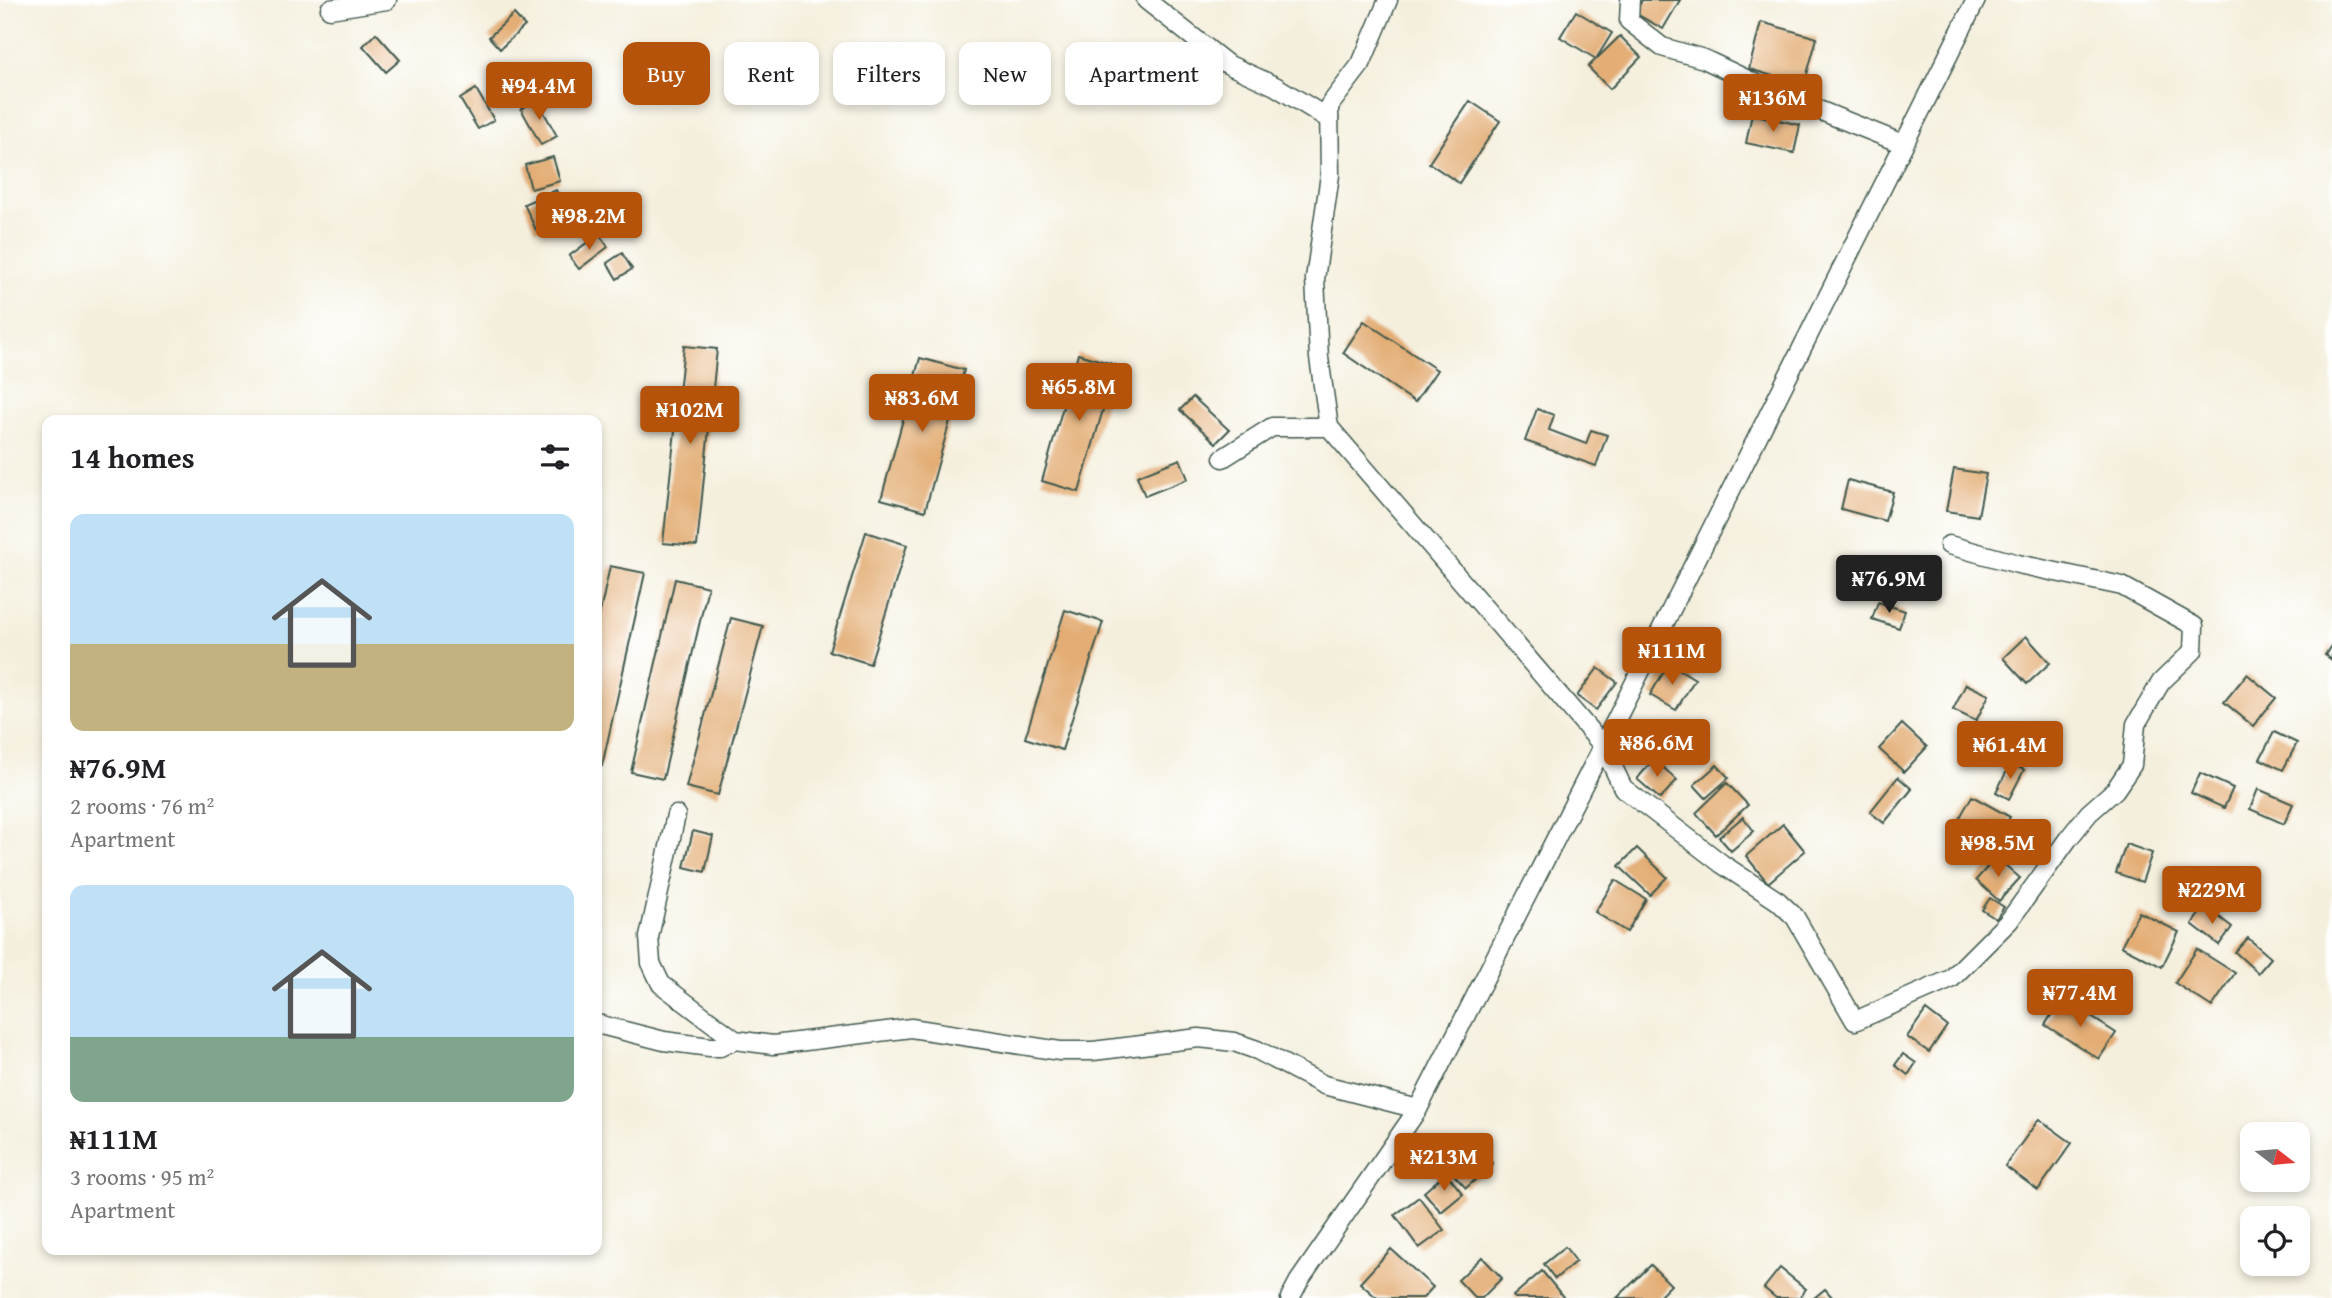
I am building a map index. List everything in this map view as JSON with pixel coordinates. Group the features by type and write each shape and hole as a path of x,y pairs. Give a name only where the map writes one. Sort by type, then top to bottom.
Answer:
{"street":[{"path":"330,9 387,0"},
{"path":"1146,0 1227,64 1275,86 1329,119"},
{"path":"1388,0 1361,64 1329,106 1330,175 1315,279 1319,358 1329,427 1604,746 1623,788 1722,864 1778,901 1795,917 1855,1021 1951,979 2009,921 2089,813 2115,790 2132,765 2136,724 2161,682 2193,651 2194,626 2122,586 2018,564 1949,545"},
{"path":"1630,0 1629,21 1662,47 1704,59 1769,90 1903,144"},
{"path":"1290,1298 1418,1109 1604,746 1976,0"},
{"path":"1223,458 1272,427 1329,427"},
{"path":"676,815 649,937 651,963 661,984 735,1040 773,1045 911,1028 1060,1051 1093,1051 1199,1038 1234,1042 1257,1050 1324,1085 1418,1109"},
{"path":"602,1025 664,1041 709,1047 720,1047 735,1040"}],"building":[{"path":"1642,0 1680,0 1663,29 1635,13"},
{"path":"1576,11 1612,33 1596,59 1560,37"},
{"path":"514,14 525,26 500,49 489,37"},
{"path":"1761,22 1817,38 1804,85 1749,69"},
{"path":"376,33 400,60 386,72 363,46"},
{"path":"1620,36 1641,57 1610,89 1588,67"},
{"path":"476,89 494,120 478,129 460,99"},
{"path":"537,100 557,136 541,145 521,109"},
{"path":"1470,101 1500,121 1459,183 1429,163"},
{"path":"1752,114 1800,125 1794,153 1746,143"},
{"path":"553,157 560,181 531,189 525,165"},
{"path":"556,190 568,216 536,230 524,204"},
{"path":"599,234 608,247 579,269 569,256"},
{"path":"622,253 632,269 617,279 607,263"},
{"path":"1364,321 1437,370 1415,402 1343,353"},
{"path":"684,346 717,349 697,546 663,543"},
{"path":"1078,354 1116,365 1079,492 1042,481"},
{"path":"920,358 964,370 925,511 881,499"},
{"path":"1193,397 1229,430 1216,443 1180,410"},
{"path":"1537,409 1554,415 1549,430 1586,444 1591,430 1607,435 1596,466 1525,441"},
{"path":"1180,459 1188,479 1145,496 1137,476"},
{"path":"1954,469 1986,474 1978,516 1946,511"},
{"path":"1848,480 1893,492 1885,521 1841,509"},
{"path":"866,532 907,545 870,664 829,651"},
{"path":"610,566 645,573 602,766 602,603"},
{"path":"675,579 708,587 663,779 631,772"},
{"path":"1878,602 1905,611 1899,628 1872,619"},
{"path":"1065,610 1103,622 1062,750 1025,738"},
{"path":"731,618 763,626 718,795 686,787"},
{"path":"2026,636 2050,663 2027,684 2003,658"},
{"path":"2332,644 2332,660 2325,655"},
{"path":"1669,663 1695,679 1676,710 1650,695"},
{"path":"1598,668 1617,682 1596,710 1577,696"},
{"path":"2247,674 2276,698 2253,726 2224,702"},
{"path":"1966,684 1989,695 1976,721 1953,710"},
{"path":"1902,724 1927,747 1904,772 1879,749"},
{"path":"2274,732 2297,743 2283,770 2260,759"},
{"path":"1654,759 1677,780 1660,799 1637,779"},
{"path":"2011,763 2024,770 2009,799 1996,792"},
{"path":"1717,765 1729,778 1706,798 1694,785"},
{"path":"2200,773 2233,788 2224,808 2191,793"},
{"path":"1898,777 1912,789 1884,823 1870,812"},
{"path":"1727,783 1748,805 1716,835 1696,813"},
{"path":"2258,789 2293,804 2284,824 2250,809"},
{"path":"1972,796 2010,817 1993,847 1955,826"},
{"path":"1743,817 1754,831 1731,851 1719,837"},
{"path":"1783,824 1805,851 1768,883 1746,856"},
{"path":"693,831 713,836 705,872 684,867"},
{"path":"2126,844 2152,853 2142,882 2116,873"},
{"path":"1637,848 1667,877 1650,895 1619,866"},
{"path":"1996,857 2020,878 1999,901 1976,880"},
{"path":"1615,880 1646,899 1627,932 1595,912"},
{"path":"1990,898 2004,907 1996,919 1982,910"},
{"path":"2205,906 2232,927 2219,945 2192,924"},
{"path":"2139,912 2179,932 2162,967 2121,946"},
{"path":"2248,938 2271,958 2258,973 2235,952"},
{"path":"2197,949 2235,973 2212,1007 2175,983"},
{"path":"2062,998 2116,1033 2099,1059 2045,1025"},
{"path":"1926,1010 1947,1026 1929,1052 1907,1037"},
{"path":"1903,1054 1916,1063 1908,1075 1895,1065"},
{"path":"2039,1119 2072,1143 2038,1190 2005,1166"},
{"path":"1477,1146 1493,1164 1466,1188 1450,1171"},
{"path":"1446,1173 1463,1194 1441,1212 1424,1192"},
{"path":"1419,1197 1444,1230 1419,1248 1395,1215"},
{"path":"1565,1247 1576,1261 1555,1279 1544,1264"},
{"path":"1391,1249 1433,1287 1423,1298 1377,1298 1360,1283"},
{"path":"1482,1257 1502,1278 1482,1298 1475,1298 1458,1280"},
{"path":"1651,1265 1671,1285 1658,1298 1617,1298"},
{"path":"1780,1268 1806,1289 1799,1298 1776,1298 1764,1288"},
{"path":"1542,1271 1564,1298 1513,1296"},
{"path":"1825,1289 1833,1298 1814,1298"}]}
